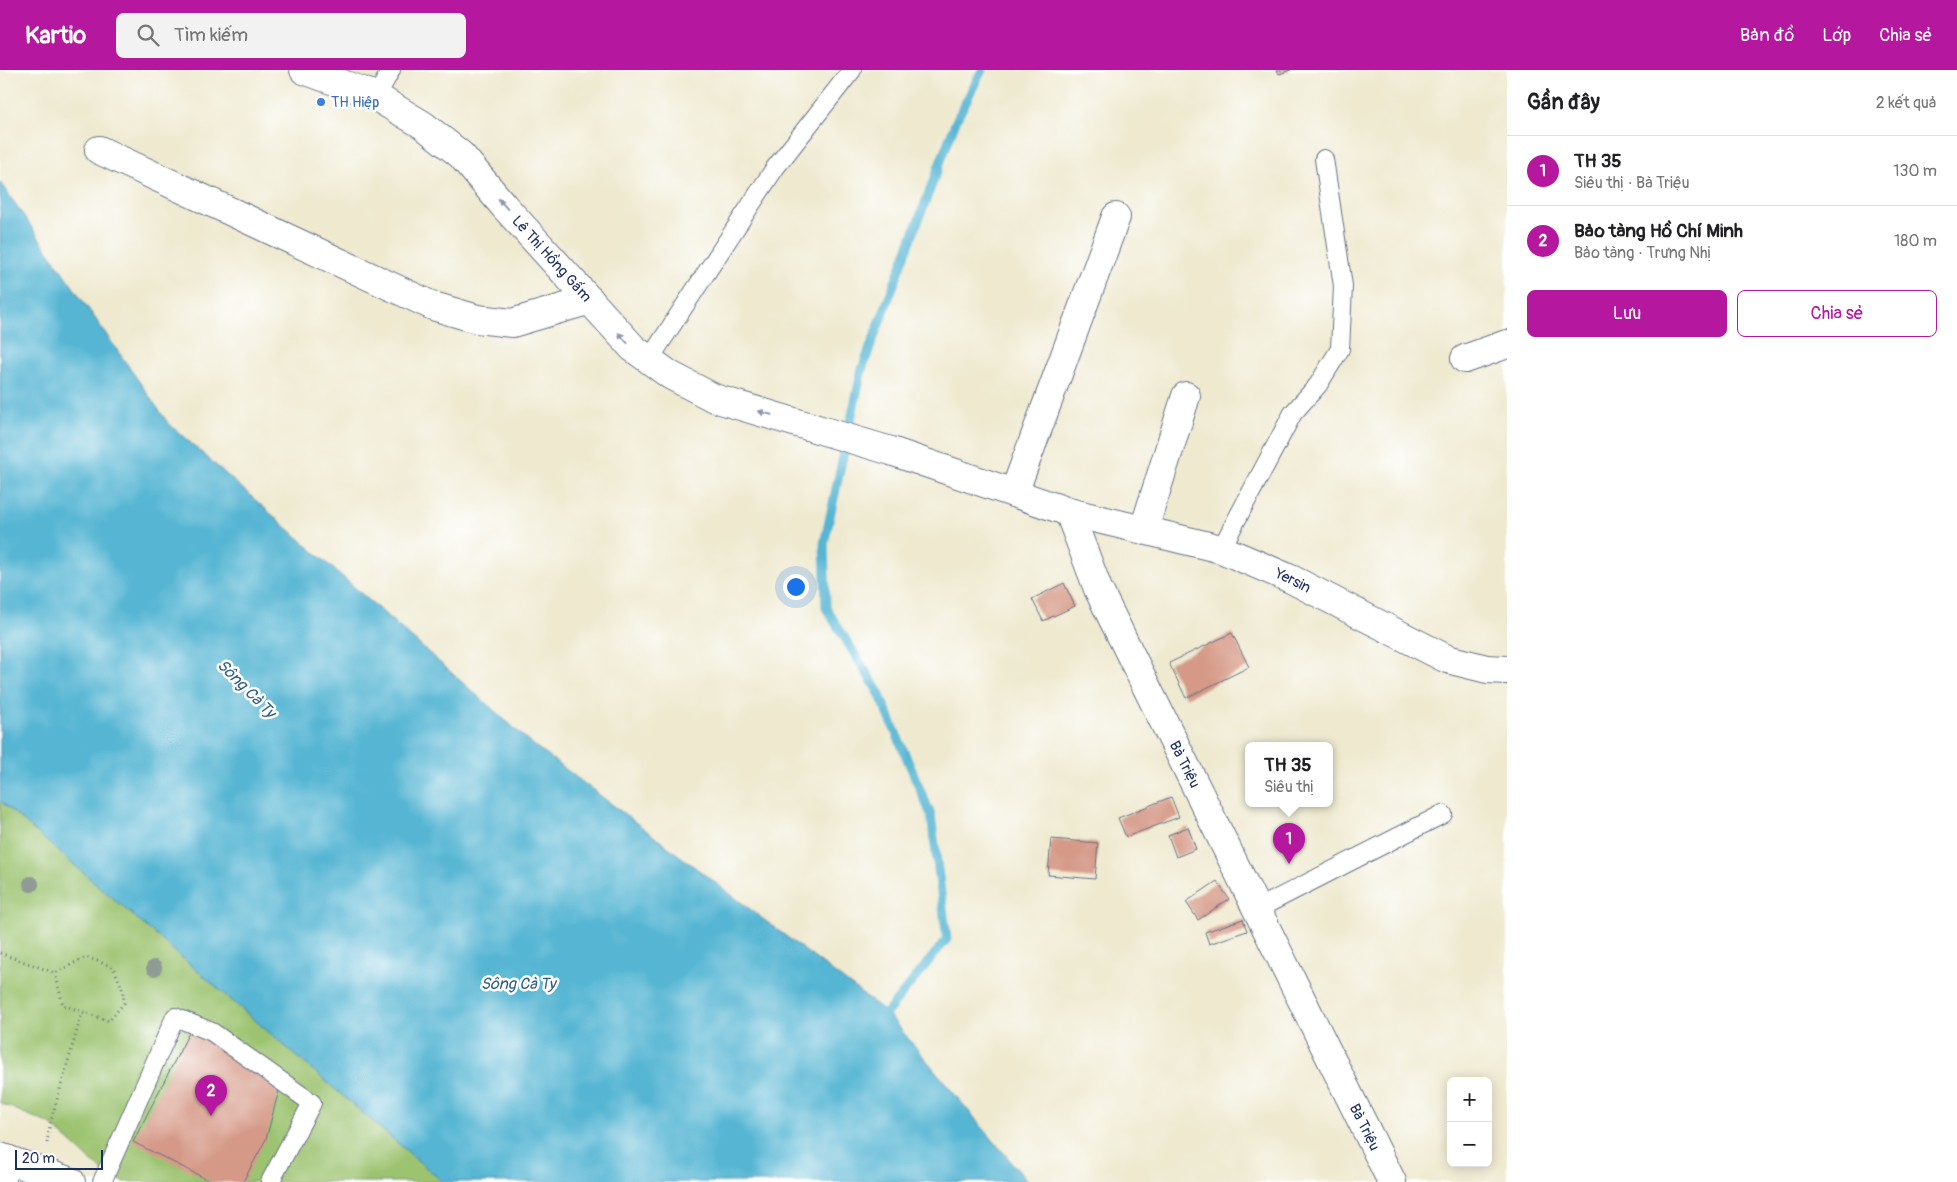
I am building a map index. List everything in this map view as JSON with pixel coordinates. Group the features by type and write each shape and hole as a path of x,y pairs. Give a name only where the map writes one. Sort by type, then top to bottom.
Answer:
{"street":[{"name":"Lê Thị Hồng Gấm","path":"304,70 376,97 423,125 461,154 504,206 633,348 670,376 714,398 891,451 1014,493"},
{"path":"99,150 433,306 477,319 512,323 590,300"},
{"path":"1069,512 1014,493 1116,217"},
{"path":"1466,359 1507,344"},
{"path":"1144,530 1186,396"},
{"name":"Yersin","path":"1069,512 1221,549 1291,579 1447,659 1486,669 1507,670"},
{"name":"Bà Triệu","path":"1069,512 1098,589 1392,1182"},
{"path":"2,1166 43,1171 71,1182"}],"lane":[{"path":"376,97 391,70"},
{"path":"649,360 775,168 852,70"},
{"path":"1221,549 1293,413 1318,385 1340,349 1343,286 1324,159"},
{"path":"1257,910 1443,814"},
{"path":"102,1182 175,1017 212,1032 312,1103 270,1182"}],"path":[{"path":"0,953 55,973 86,957 113,967 123,990 124,1004 108,1021 63,1005 55,973"},
{"path":"43,1171 50,1124 82,1013"}],"green space":[{"path":"0,801 443,1182 124,1182 106,1174 50,1124 0,1103"}],"water":[{"name":"Sông Cà Ty","path":"0,182 168,423 531,743 887,1013 1028,1182 443,1182 0,801"}],"building":[{"path":"1277,70 1291,70 1279,74"},
{"path":"1064,583 1075,606 1043,621 1032,599"},
{"path":"1232,633 1249,667 1186,698 1169,663"},
{"path":"1171,797 1179,817 1126,837 1118,818"},
{"path":"1188,827 1196,849 1176,857 1168,835"},
{"path":"1051,839 1098,843 1095,879 1048,875"},
{"path":"1217,881 1229,899 1198,920 1186,902"},
{"path":"1243,919 1247,931 1209,944 1205,932"},
{"path":"192,1027 279,1090 266,1139 243,1182 212,1182 133,1142"}],"waterway":[{"path":"880,1021 947,939 931,815 879,693 826,608 824,544 862,369 956,121 982,70"}],"place":[{"name":"TH Hiệp","path":"321,102"},
{"name":"TH 35","path":"1289,864"},
{"name":"Bảo tàng Hồ Chí Minh","path":"211,1116"}]}
